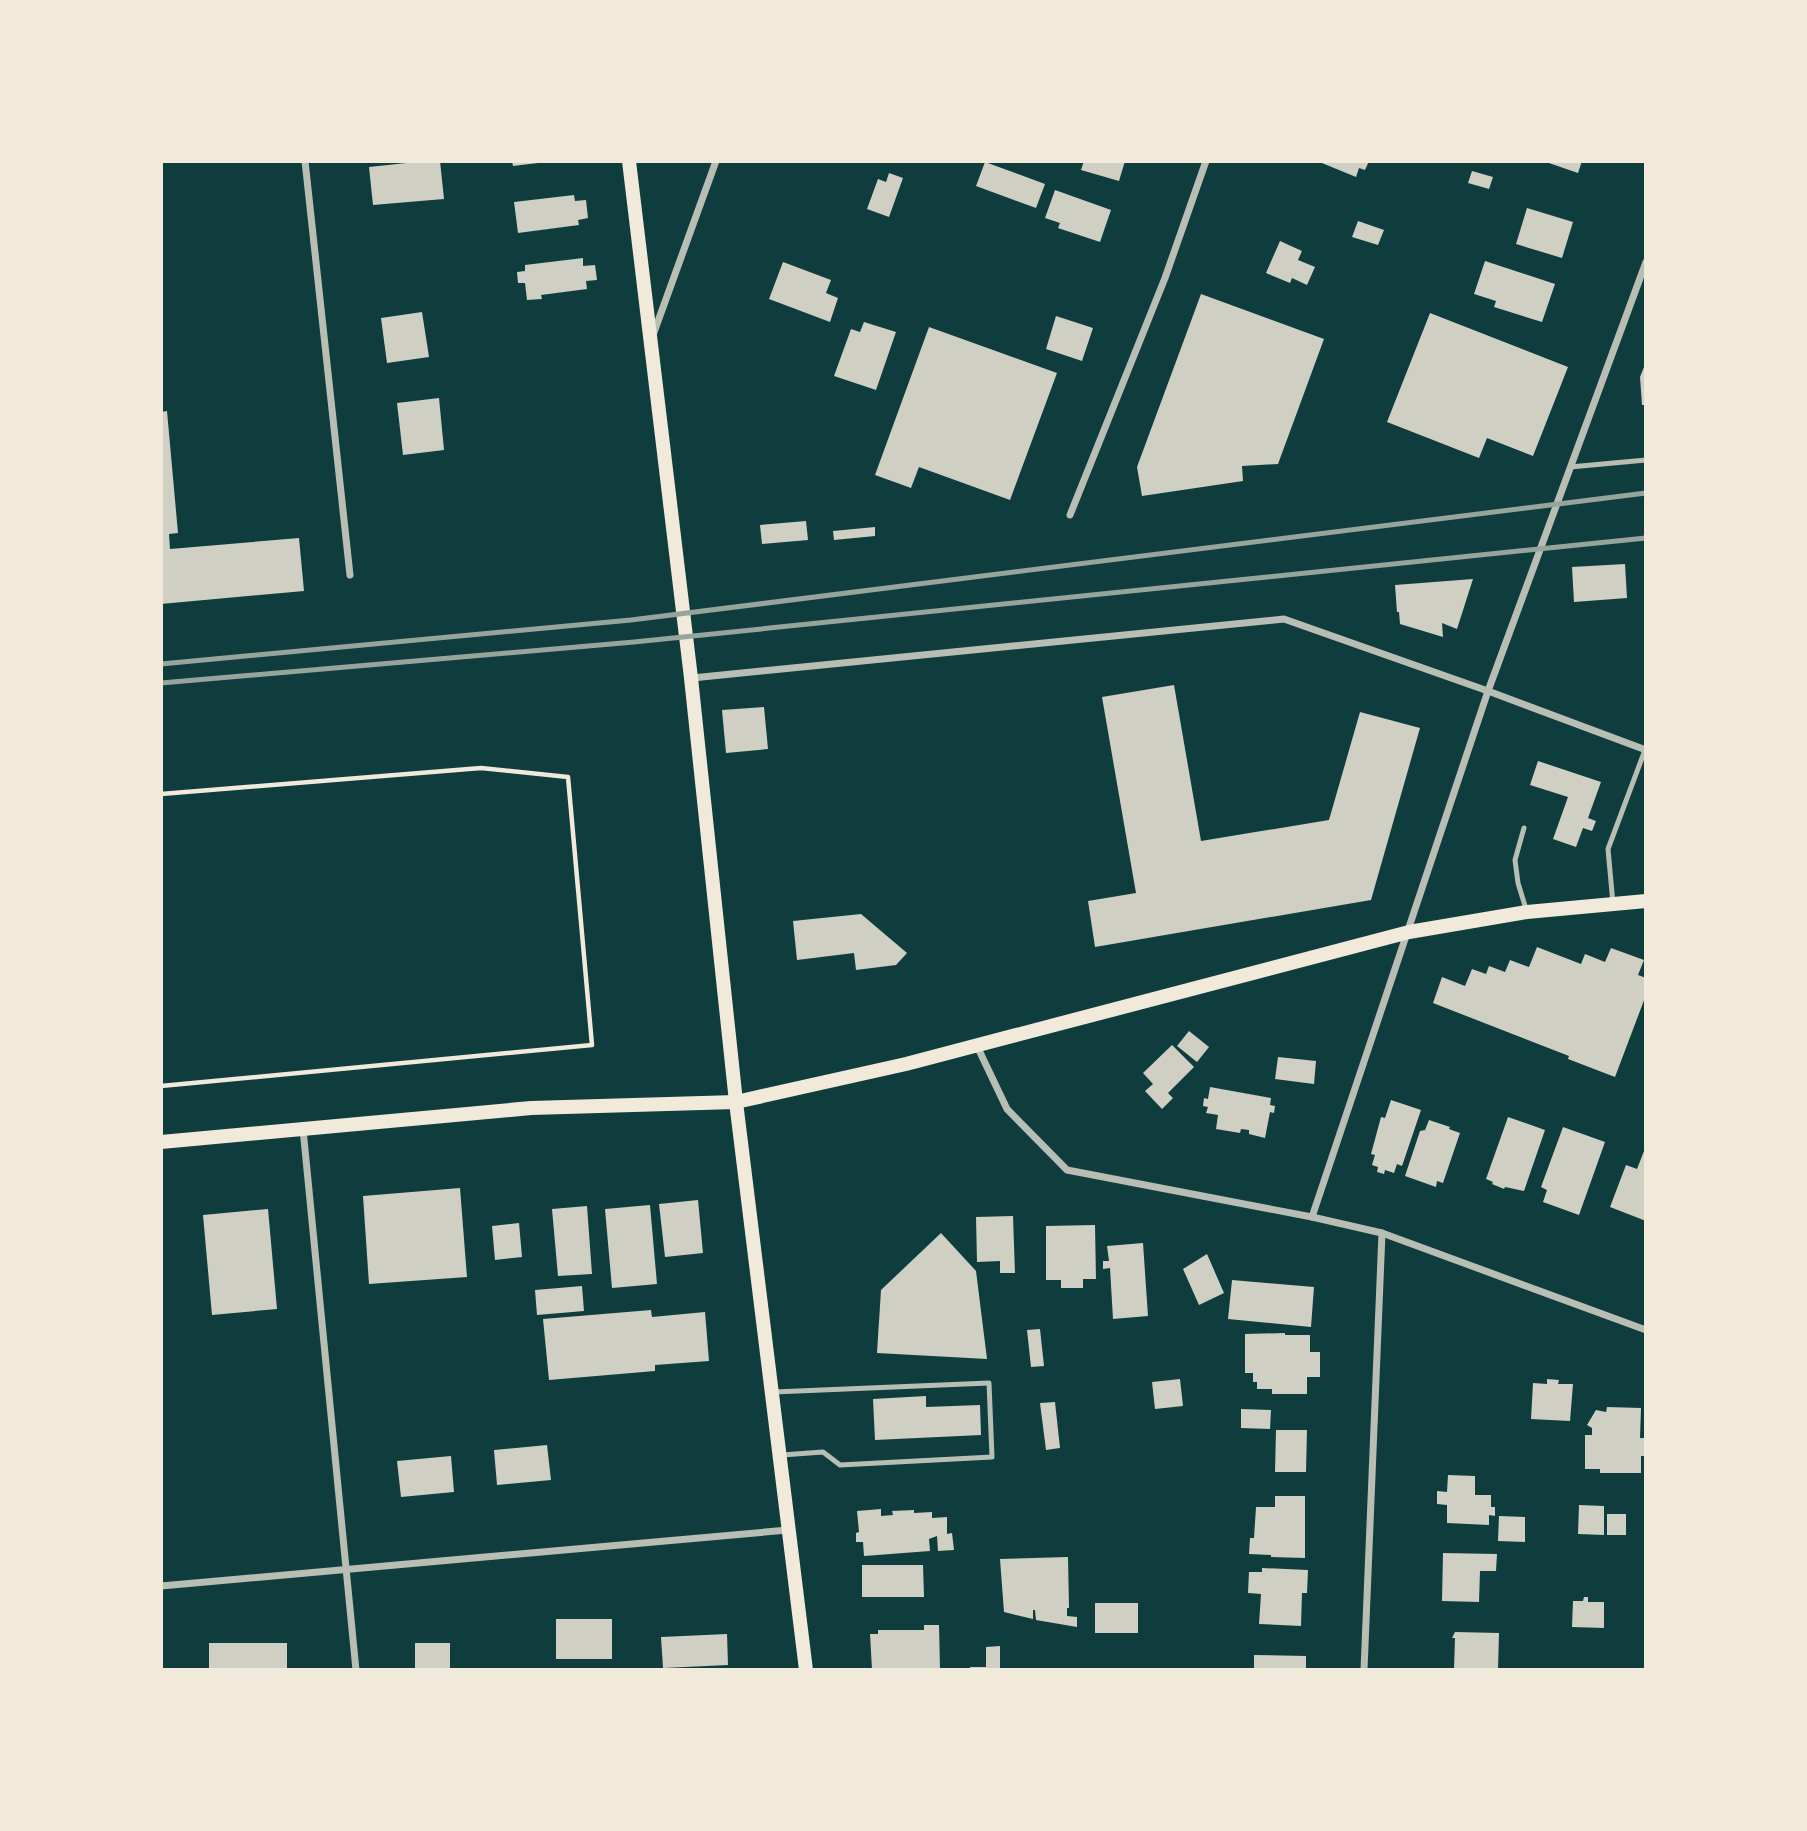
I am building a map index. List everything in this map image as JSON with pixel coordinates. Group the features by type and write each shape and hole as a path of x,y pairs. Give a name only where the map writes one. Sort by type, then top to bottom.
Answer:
{"main road":[{"path":"629,161 691,678 736,1102 806,1670"},
{"path":"161,1142 531,1108 736,1102 977,1046 1409,932 1527,912 1646,901"}],"street":[{"path":"305,161 350,575"},
{"path":"652,336 716,161"},
{"path":"1070,515 1165,278 1206,161"},
{"path":"1312,1217 1488,691 1646,262"},
{"path":"691,678 1284,619 1646,750"},
{"path":"977,1046 1007,1109 1067,1170 1382,1233 1646,1330"},
{"path":"303,1129 356,1670"},
{"path":"1364,1670 1382,1233"},
{"path":"161,1586 788,1530"}],"lane":[{"path":"1570,467 1646,460"},
{"path":"1613,904 1608,849 1646,750"},
{"path":"1524,828 1514,860 1527,912"},
{"path":"771,1392 989,1383 992,1457 840,1465 823,1452 779,1455"}],"path":[{"path":"161,794 481,768 568,777 592,1045 161,1086"}],"building":[{"path":"440,161 444,199 373,205 369,167"},
{"path":"512,161 538,161 538,163 513,166"},
{"path":"1084,161 1125,161 1119,181 1081,170"},
{"path":"1317,161 1369,161 1365,170 1359,168 1356,177"},
{"path":"1543,161 1582,161 1578,173"},
{"path":"985,162 1045,184 1036,208 976,186"},
{"path":"1472,171 1493,177 1489,189 1468,183"},
{"path":"889,173 903,178 889,217 867,209 878,179 886,182"},
{"path":"1055,190 1111,210 1100,242 1058,228 1060,223 1045,218"},
{"path":"574,195 575,201 586,200 588,218 578,220 579,225 518,233 514,202"},
{"path":"1527,208 1573,222 1562,258 1516,244"},
{"path":"1358,221 1384,230 1378,245 1352,237"},
{"path":"1280,241 1302,251 1298,260 1315,267 1307,285 1292,278 1290,283 1266,273"},
{"path":"583,258 583,266 595,265 597,280 586,281 587,289 541,295 542,299 527,300 525,283 518,283 517,272 525,271 525,265"},
{"path":"1485,261 1555,284 1542,322 1494,307 1496,301 1474,294"},
{"path":"783,262 831,280 826,293 838,298 830,322 769,299"},
{"path":"1201,294 1324,339 1278,464 1242,466 1243,481 1142,496 1137,467"},
{"path":"422,312 429,357 387,363 381,318"},
{"path":"1430,313 1568,367 1533,456 1487,438 1479,458 1387,422"},
{"path":"1056,316 1093,328 1082,361 1046,349"},
{"path":"864,322 896,332 876,390 834,376 851,329 860,332"},
{"path":"929,327 1057,373 1010,500 919,467 911,488 875,475"},
{"path":"1646,362 1646,405 1642,405 1640,377"},
{"path":"439,398 444,450 403,455 397,403"},
{"path":"167,411 178,533 169,534 170,549 299,538 304,591 161,604 161,412"},
{"path":"806,521 808,540 762,544 760,525"},
{"path":"875,527 875,536 834,540 833,531"},
{"path":"1625,564 1627,598 1574,602 1572,567"},
{"path":"1473,579 1457,629 1442,623 1443,637 1400,624 1395,585"},
{"path":"1174,685 1201,841 1329,820 1360,712 1420,728 1371,900 1095,947 1088,901 1136,893 1102,697"},
{"path":"764,707 768,749 726,753 722,710"},
{"path":"1538,761 1601,782 1588,818 1596,821 1592,831 1583,828 1576,847 1553,839 1568,797 1530,785"},
{"path":"861,914 907,953 896,965 856,970 854,953 797,960 793,921"},
{"path":"1537,947 1581,964 1585,954 1605,962 1611,948 1644,960 1638,975 1646,978 1646,995 1615,1077 1568,1059 1569,1056 1433,1003 1442,977 1465,986 1472,969 1486,974 1489,966 1505,972 1510,960 1529,967"},
{"path":"1189,1031 1209,1047 1197,1062 1177,1046"},
{"path":"1172,1045 1194,1067 1168,1093 1173,1098 1162,1109 1145,1091 1153,1084 1143,1073"},
{"path":"1278,1057 1316,1061 1314,1084 1275,1079"},
{"path":"1210,1087 1271,1098 1270,1105 1275,1106 1274,1113 1270,1112 1265,1138 1249,1134 1249,1130 1241,1129 1240,1133 1216,1129 1218,1115 1206,1113 1208,1107 1203,1106 1204,1098 1208,1099"},
{"path":"1391,1100 1421,1110 1402,1166 1397,1164 1394,1173 1385,1170 1384,1174 1377,1172 1378,1167 1372,1165 1375,1155 1371,1154 1381,1117 1385,1118"},
{"path":"1508,1117 1545,1130 1524,1191 1504,1189 1486,1179"},
{"path":"1429,1120 1460,1133 1443,1183 1437,1181 1436,1187 1405,1176 1420,1131 1425,1130"},
{"path":"1563,1127 1605,1142 1579,1215 1543,1202 1547,1190 1541,1187"},
{"path":"1646,1146 1646,1221 1610,1207 1626,1165 1637,1169"},
{"path":"460,1188 467,1277 369,1284 363,1196"},
{"path":"698,1200 703,1253 665,1257 659,1204"},
{"path":"650,1205 657,1284 612,1288 605,1209"},
{"path":"587,1206 592,1274 558,1276 552,1209"},
{"path":"268,1209 277,1309 212,1315 203,1215"},
{"path":"1013,1216 1015,1273 1000,1273 1000,1261 977,1262 976,1217"},
{"path":"519,1223 522,1257 495,1260 492,1226"},
{"path":"1095,1225 1096,1279 1083,1279 1083,1288 1061,1288 1061,1280 1046,1280 1046,1226"},
{"path":"941,1233 976,1271 987,1359 877,1353 881,1290"},
{"path":"1143,1243 1148,1316 1113,1319 1110,1268 1103,1269 1103,1261 1109,1261 1107,1246"},
{"path":"1207,1254 1224,1293 1199,1305 1183,1269"},
{"path":"1232,1280 1314,1287 1311,1327 1228,1319"},
{"path":"582,1286 584,1311 537,1315 535,1290"},
{"path":"651,1310 652,1317 705,1312 709,1361 655,1365 655,1371 549,1380 543,1319"},
{"path":"1040,1329 1044,1366 1031,1367 1027,1330"},
{"path":"1245,1334 1310,1335 1310,1352 1320,1352 1320,1377 1307,1377 1307,1394 1272,1394 1272,1389 1257,1389 1257,1382 1253,1382 1253,1373 1245,1373"},
{"path":"1180,1379 1183,1406 1155,1409 1152,1382"},
{"path":"1547,1379 1559,1380 1558,1384 1573,1384 1570,1421 1531,1419 1533,1383 1547,1384"},
{"path":"926,1396 926,1407 980,1405 981,1435 875,1440 873,1399"},
{"path":"1055,1402 1060,1448 1046,1450 1040,1403"},
{"path":"1607,1407 1641,1408 1640,1438 1646,1438 1646,1456 1641,1456 1641,1473 1600,1473 1600,1469 1585,1469 1585,1435 1592,1435 1592,1428 1587,1425 1596,1410 1606,1412"},
{"path":"1241,1409 1271,1410 1270,1429 1241,1428"},
{"path":"1276,1430 1307,1430 1306,1472 1275,1472"},
{"path":"547,1445 551,1480 497,1485 494,1450"},
{"path":"451,1456 454,1492 401,1497 397,1461"},
{"path":"1448,1475 1475,1476 1475,1495 1491,1495 1491,1507 1495,1507 1495,1516 1489,1515 1489,1525 1447,1523 1447,1505 1437,1504 1437,1491 1447,1492"},
{"path":"1275,1496 1305,1496 1305,1558 1249,1554 1250,1538 1254,1538 1256,1507 1275,1507"},
{"path":"1579,1505 1604,1506 1604,1535 1578,1534"},
{"path":"881,1509 881,1516 893,1515 892,1511 914,1510 914,1513 932,1512 932,1518 947,1517 947,1534 952,1533 954,1550 938,1551 937,1536 929,1539 930,1551 864,1556 863,1542 856,1542 856,1533 859,1532 857,1511"},
{"path":"1607,1514 1626,1514 1626,1535 1607,1535"},
{"path":"1499,1516 1525,1517 1525,1542 1498,1541"},
{"path":"1443,1553 1497,1554 1496,1571 1480,1571 1479,1602 1442,1601"},
{"path":"1068,1557 1067,1616 1077,1617 1077,1627 1036,1620 1035,1610 1033,1619 1004,1612 1000,1559"},
{"path":"862,1565 923,1565 924,1597 862,1597"},
{"path":"1262,1568 1308,1570 1307,1593 1302,1593 1301,1626 1259,1624 1261,1594 1248,1593 1249,1572 1262,1572"},
{"path":"1584,1597 1588,1597 1588,1602 1604,1602 1604,1628 1572,1627 1573,1601 1583,1601"},
{"path":"1095,1603 1138,1603 1138,1633 1095,1633"},
{"path":"556,1619 612,1619 612,1659 556,1659"},
{"path":"924,1625 939,1625 940,1670 872,1670 870,1634 878,1634 878,1630 924,1630"},
{"path":"1455,1632 1499,1633 1498,1670 1454,1670 1455,1638 1452,1638"},
{"path":"727,1634 728,1665 663,1668 661,1637"},
{"path":"209,1643 287,1643 287,1670 209,1670"},
{"path":"415,1643 450,1643 450,1670 415,1670"},
{"path":"1000,1646 1000,1670 970,1670 970,1667 986,1667 986,1647"},
{"path":"1254,1655 1306,1656 1306,1670 1254,1670"}],"railway":[{"path":"161,664 631,620 1646,493"},
{"path":"161,683 634,642 1646,538"}]}
